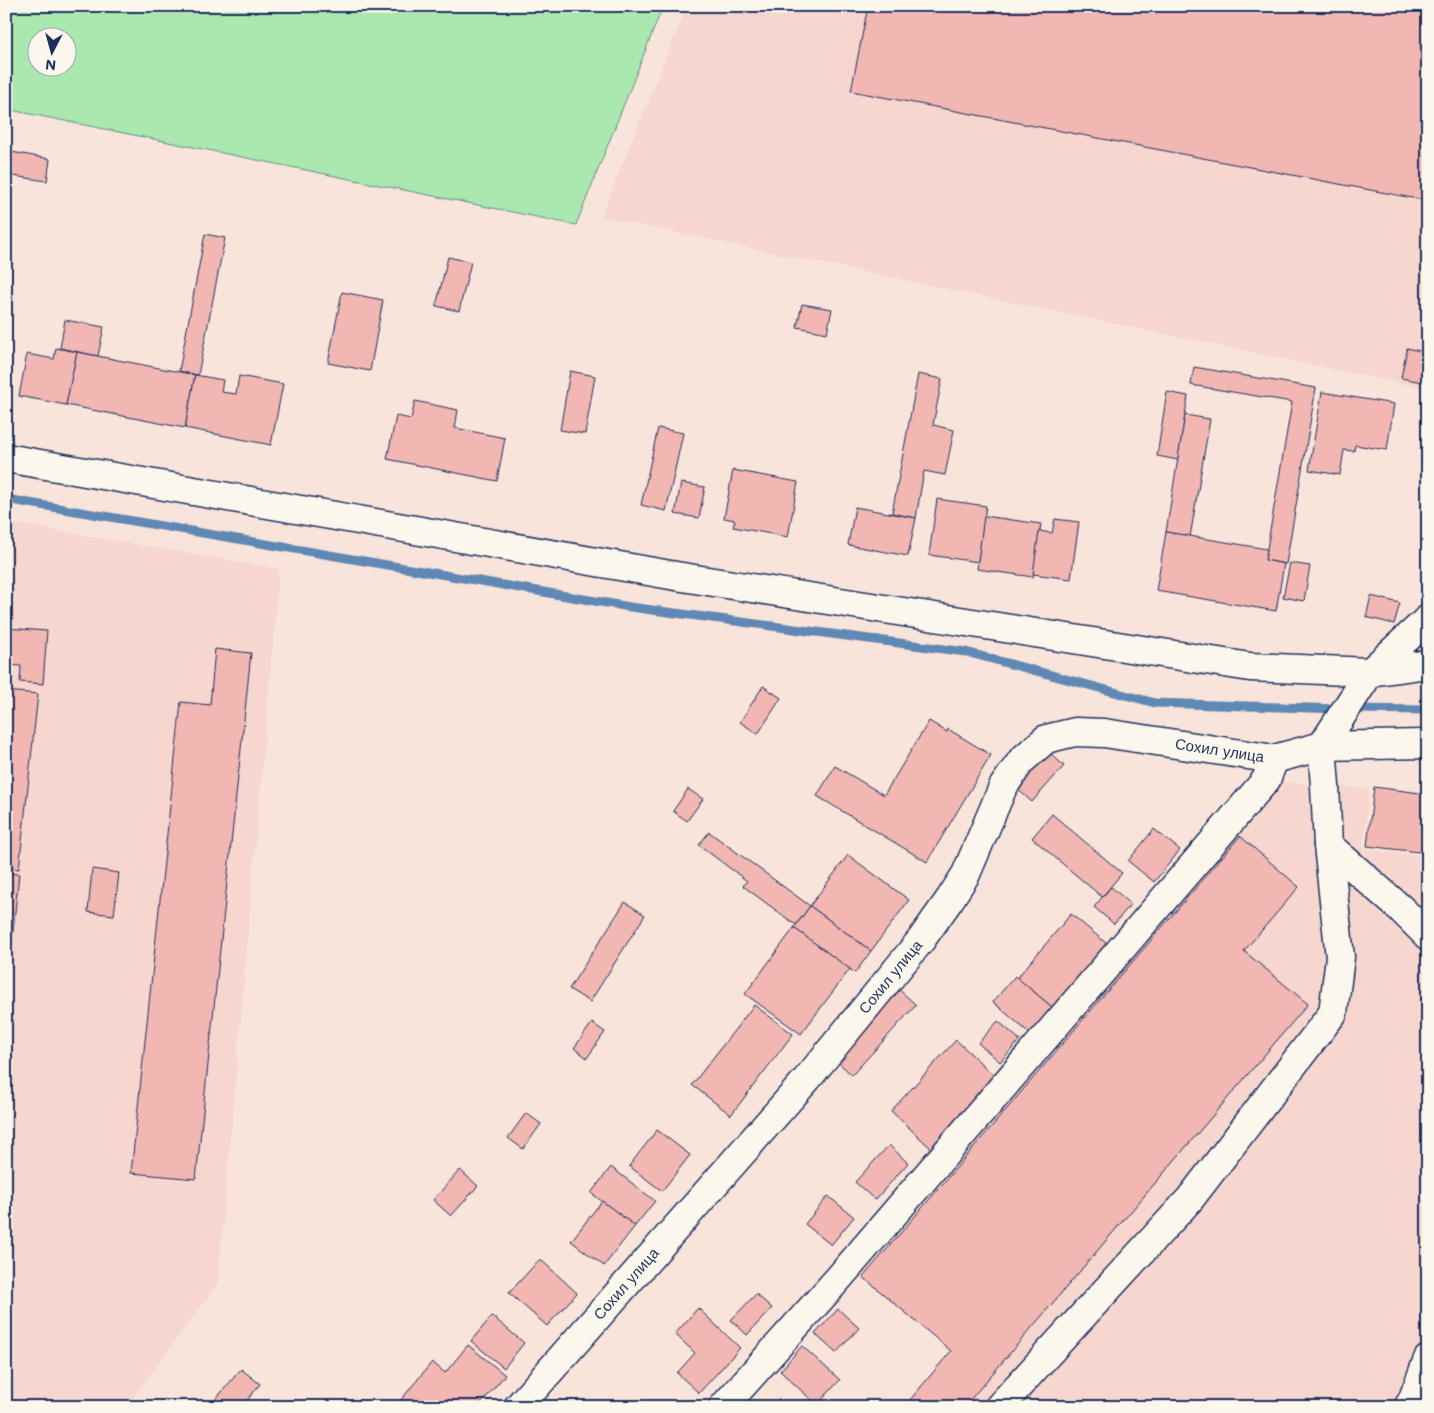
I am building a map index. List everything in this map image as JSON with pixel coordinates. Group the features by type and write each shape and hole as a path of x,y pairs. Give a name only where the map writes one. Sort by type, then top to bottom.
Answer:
{"street":[{"path":"6,458 676,576 1250,667 1370,672 1428,664"},
{"path":"999,1407 1190,1199 1333,1013 1340,957 1328,845 1322,746 1370,672 1428,619"},
{"name":"Сохил улица","path":"518,1407 808,1079 921,940 966,874 1003,787 1022,760 1046,739 1074,732 1104,733 1274,759 1322,746 1428,745"},
{"path":"723,1407 844,1272 1266,780 1274,759"},
{"path":"1328,845 1400,908 1428,936"},
{"path":"1408,1407 1428,1359"}],"shaded area":[{"path":"687,6 1428,6 1428,389 601,217"},
{"path":"6,522 279,569 218,1283 126,1407 6,1407"},
{"path":"1275,781 1369,789 1363,849 1428,856 1428,1407 904,1407 951,1351 863,1277"}],"green space":[{"path":"6,6 663,6 576,225 6,109"}],"building":[{"path":"868,6 1428,6 1428,201 851,91"},
{"path":"6,151 50,159 47,181 6,175"},
{"path":"205,234 225,238 198,375 179,371"},
{"path":"448,257 471,262 459,311 436,306"},
{"path":"342,292 383,300 370,371 328,363"},
{"path":"802,304 832,309 827,333 797,327"},
{"path":"65,320 104,327 98,356 60,348"},
{"path":"56,348 77,352 66,405 19,396 27,354 54,359"},
{"path":"1407,348 1428,353 1428,383 1401,378"},
{"path":"77,352 195,375 185,428 66,405"},
{"path":"1194,367 1316,388 1286,564 1265,560 1292,402 1191,385"},
{"path":"570,371 595,376 585,434 560,430"},
{"path":"918,374 942,379 933,425 954,430 945,475 924,471 916,518 892,513"},
{"path":"195,375 223,380 221,392 236,394 239,376 283,384 271,445 185,428"},
{"path":"1167,392 1188,396 1178,460 1157,456"},
{"path":"1322,392 1394,404 1387,450 1355,445 1354,451 1344,450 1340,475 1309,470"},
{"path":"415,401 458,410 455,428 505,438 497,481 387,459 396,416 411,419"},
{"path":"1185,415 1210,419 1190,537 1166,532"},
{"path":"658,428 683,433 666,511 641,505"},
{"path":"733,470 798,482 788,537 733,527 735,520 724,518"},
{"path":"681,483 705,487 699,518 675,514"},
{"path":"937,499 986,506 978,562 929,555"},
{"path":"855,507 916,518 908,556 848,545"},
{"path":"984,516 1041,524 1033,577 977,569"},
{"path":"1055,519 1079,522 1071,579 1033,574 1039,531 1052,533"},
{"path":"1166,532 1267,549 1265,560 1284,564 1276,611 1156,591"},
{"path":"1290,563 1310,566 1304,601 1283,597"},
{"path":"1371,596 1400,603 1394,624 1366,617"},
{"path":"6,628 47,631 43,684 20,682 21,666 6,665"},
{"path":"215,649 251,653 196,1179 131,1173 181,702 210,705"},
{"path":"763,686 781,698 758,734 740,722"},
{"path":"6,691 38,694 19,869 6,868"},
{"path":"929,721 947,732 948,729 991,755 927,862 817,796 835,766 884,795"},
{"path":"1047,750 1064,766 1032,802 1014,786"},
{"path":"1374,787 1428,794 1428,853 1367,846"},
{"path":"688,789 703,799 687,821 673,811"},
{"path":"1052,814 1122,873 1102,897 1032,838"},
{"path":"1154,829 1180,850 1154,882 1128,861"},
{"path":"709,832 810,906 796,925 743,886 747,881 699,845"},
{"path":"1240,836 1299,887 1244,951 1308,1004 964,1407 904,1407 951,1351 863,1277"},
{"path":"848,855 909,900 871,951 810,906"},
{"path":"92,869 119,873 114,915 88,912"},
{"path":"6,873 19,874 6,997"},
{"path":"1111,887 1131,904 1114,924 1094,907"},
{"path":"625,902 645,915 590,1002 569,989"},
{"path":"810,906 871,951 855,973 794,928"},
{"path":"1071,914 1112,948 1058,1012 1017,978"},
{"path":"794,928 850,969 801,1034 745,994"},
{"path":"1015,976 1058,1012 1035,1038 993,1002"},
{"path":"893,984 916,1005 852,1075 829,1054"},
{"path":"754,1005 793,1034 731,1115 692,1085"},
{"path":"998,1021 1020,1040 1000,1062 978,1043"},
{"path":"592,1023 605,1032 587,1058 574,1048"},
{"path":"956,1040 1000,1081 935,1152 891,1111"},
{"path":"526,1113 541,1124 523,1149 508,1138"},
{"path":"657,1130 690,1155 662,1191 629,1166"},
{"path":"889,1145 908,1163 875,1200 855,1182"},
{"path":"611,1167 655,1201 635,1226 591,1193"},
{"path":"460,1170 478,1186 451,1216 433,1200"},
{"path":"828,1196 854,1217 831,1245 805,1224"},
{"path":"602,1201 635,1226 604,1266 571,1241"},
{"path":"540,1259 577,1293 547,1326 509,1293"},
{"path":"756,1294 772,1308 747,1335 731,1320"},
{"path":"698,1308 740,1348 699,1393 677,1373 695,1353 675,1334"},
{"path":"838,1309 859,1328 836,1353 815,1334"},
{"path":"492,1316 524,1343 504,1368 471,1341"},
{"path":"468,1345 505,1375 478,1407 395,1407 432,1362 445,1373"},
{"path":"802,1346 840,1380 817,1405 780,1371"},
{"path":"241,1369 260,1384 242,1407 209,1407"}],"waterway":[{"path":"6,499 630,607 966,652 1155,703 1339,709"},
{"path":"1352,709 1428,710"}]}
